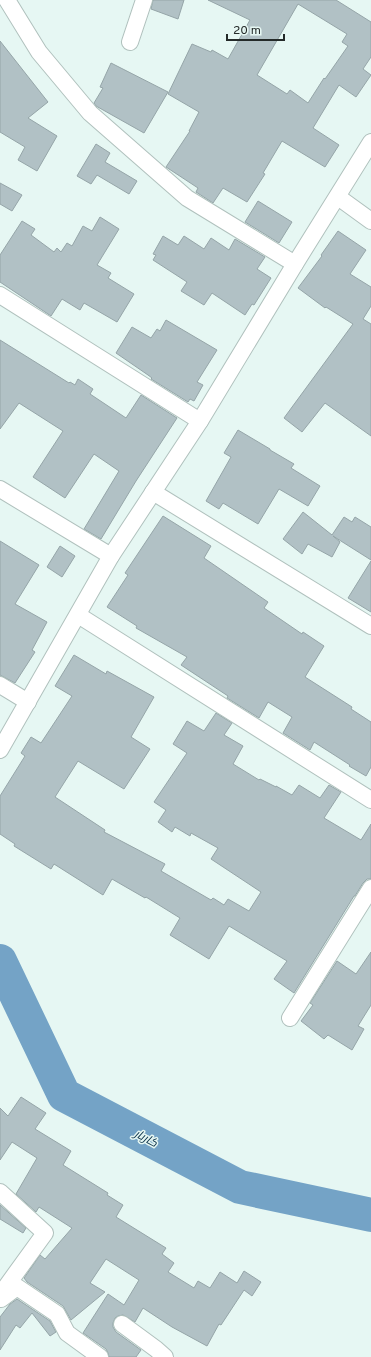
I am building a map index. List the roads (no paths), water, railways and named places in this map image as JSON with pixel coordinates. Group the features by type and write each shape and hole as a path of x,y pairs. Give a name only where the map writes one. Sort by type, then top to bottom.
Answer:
{"street":[{"path":"7,0 39,52 90,113 187,198 295,264"},
{"path":"130,42 144,0"},
{"path":"0,750 111,556 200,421 371,142"},
{"path":"338,197 371,221"},
{"path":"0,295 200,421"},
{"path":"0,489 111,556"},
{"path":"154,492 371,626"},
{"path":"78,615 371,800"},
{"path":"0,685 28,702"},
{"path":"290,1018 371,888"},
{"path":"0,1192 45,1233 0,1295"},
{"path":"0,1300 17,1287 57,1314 67,1333 100,1357"},
{"path":"122,1324 156,1354"}],"waterway":[{"name":"کاربار","path":"0,961 64,1095 240,1187 371,1215"}]}
